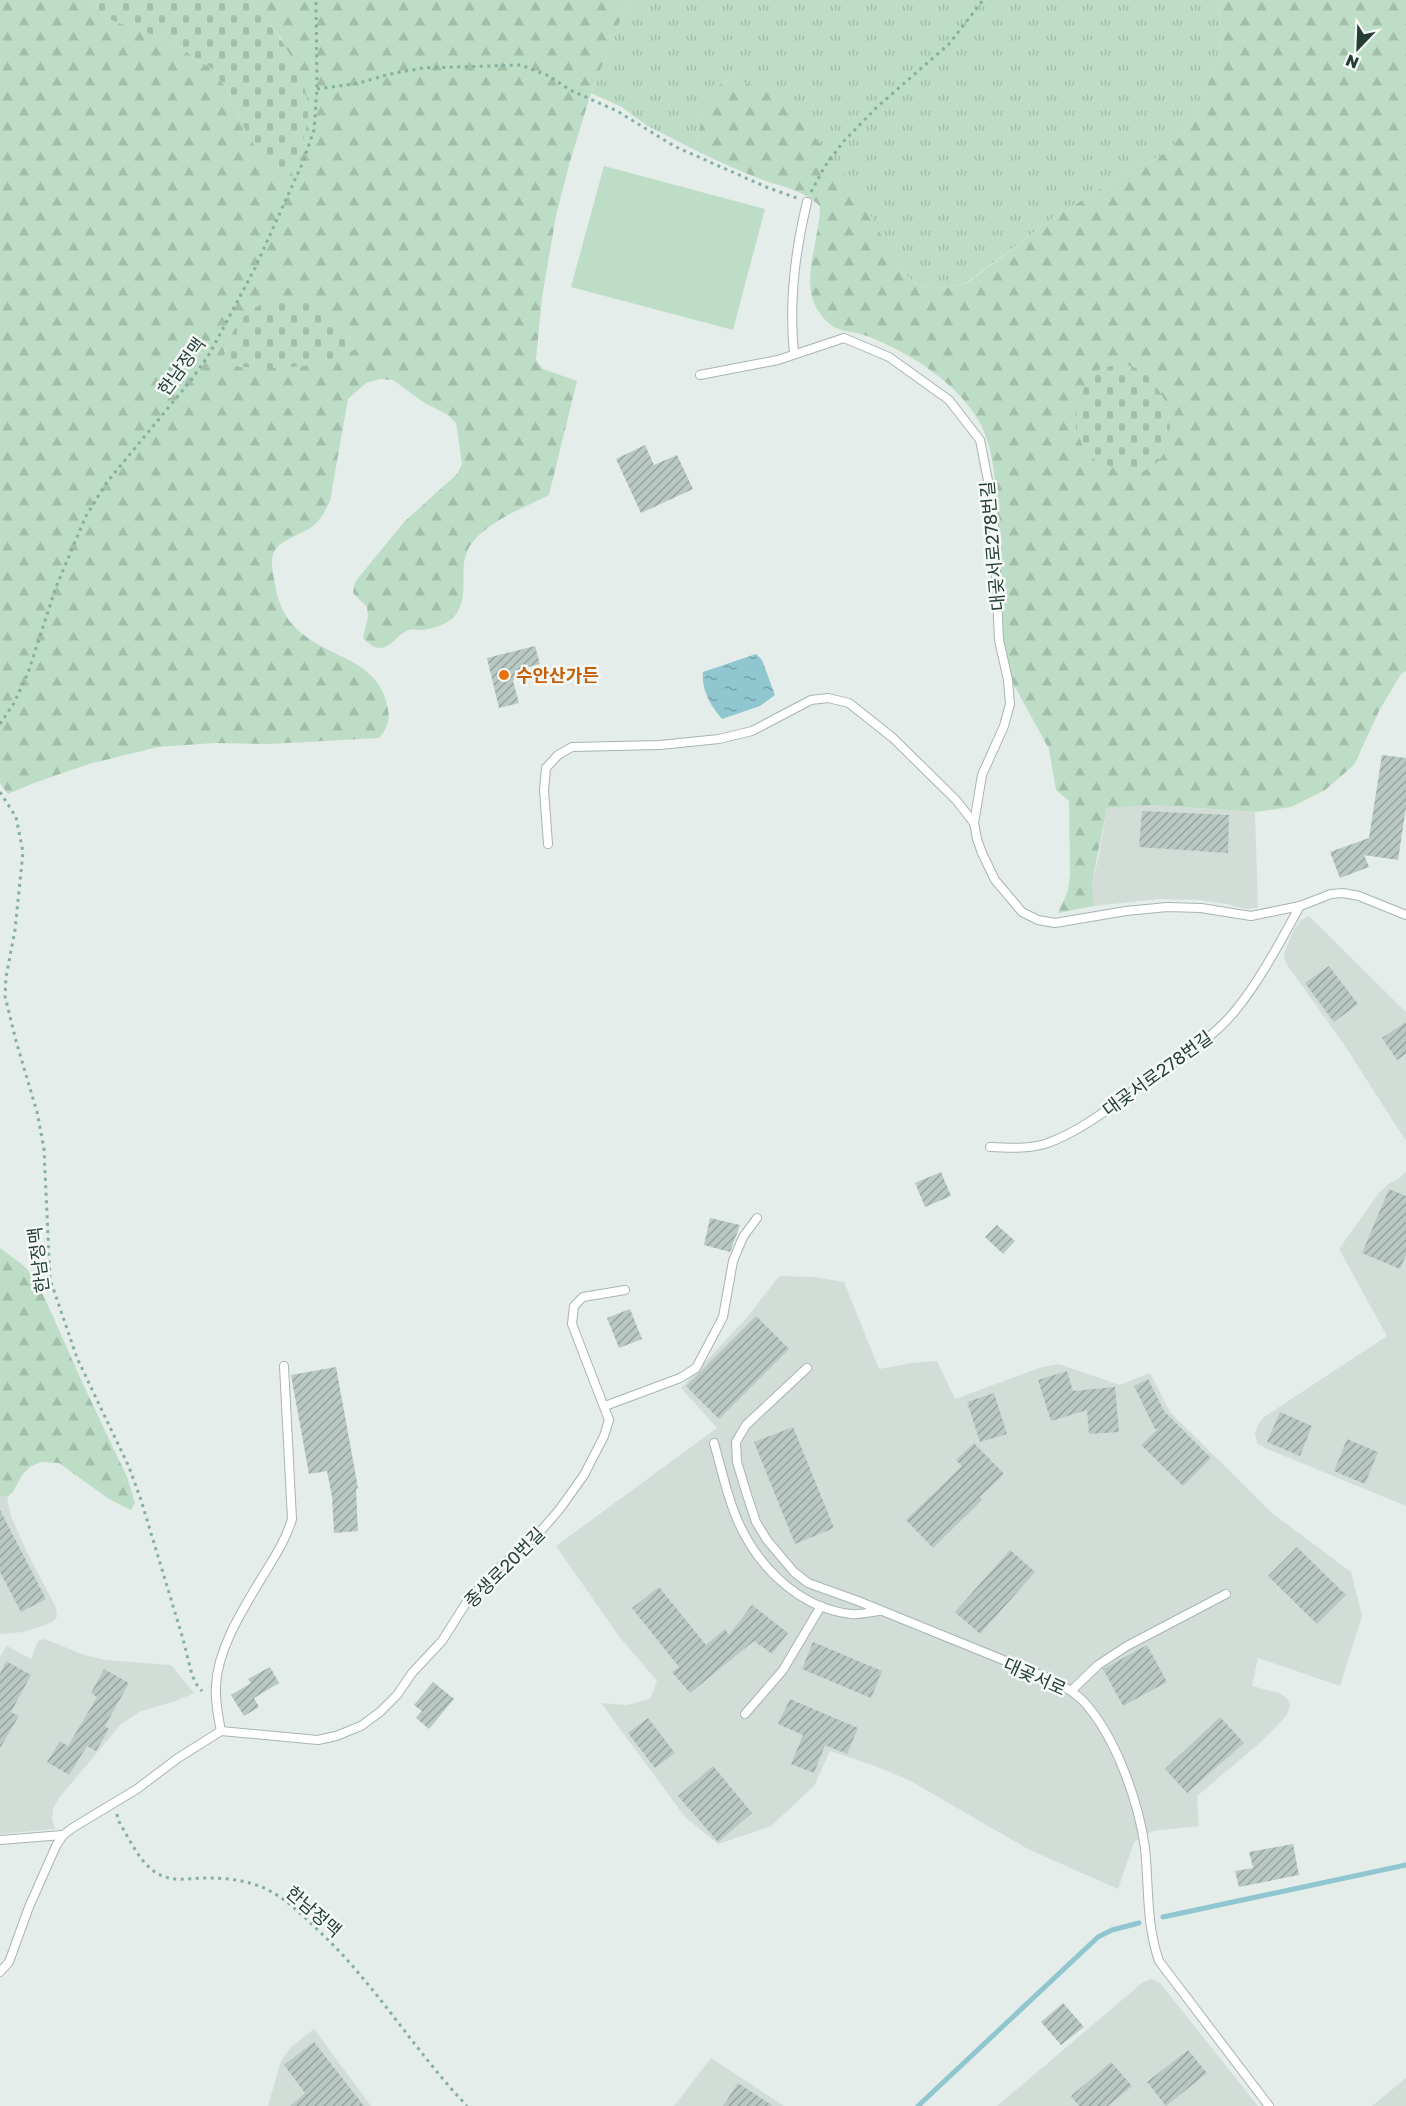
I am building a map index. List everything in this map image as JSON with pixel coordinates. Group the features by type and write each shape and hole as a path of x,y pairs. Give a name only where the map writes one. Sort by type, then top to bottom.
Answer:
{"lane":[{"path":"794,354 791,326 798,248 807,202"},
{"name":"대곶서로278번길","path":"700,375 778,360 844,338 889,357 949,400 980,440 993,506 999,640 1008,680 1010,704 1004,726 982,775 974,823 977,839 995,880 1022,912 1038,920 1055,923 1126,911 1184,907 1251,916 1300,906 1331,894 1343,893 1359,896 1406,915"},
{"name":"대곶서로278번길","path":"548,844 544,790 546,768 558,755 572,747 719,739 752,731 811,700 828,698 849,703 894,738 956,800 974,823"},
{"name":"대곶서로278번길","path":"990,1147 1017,1148 1043,1144 1068,1134 1092,1120 1211,1036 1235,1011 1271,960 1300,906"},
{"path":"605,1406 680,1378 696,1368 723,1317 733,1261 743,1238 757,1218"},
{"name":"종생로20번길","path":"221,1731 318,1740 361,1726 397,1695 412,1673 442,1641 468,1600 501,1566 539,1533 584,1475 604,1436 609,1420 572,1324 574,1306 583,1297 625,1290"},
{"path":"0,1840 63,1835 221,1731 216,1702 219,1664 256,1587 287,1537 292,1519 284,1366"},
{"name":"대곶서로","path":"807,1368 746,1425 735,1442 737,1462 756,1522 767,1540 794,1572 808,1583 1050,1679 1071,1691 1090,1708 1109,1738 1131,1787 1141,1821 1149,1920 1159,1961 1269,2106"},
{"path":"714,1443 734,1513 750,1545 775,1576 796,1594 821,1606 852,1614 880,1610"},
{"path":"1071,1691 1098,1665 1127,1646 1226,1594"},
{"path":"745,1714 783,1670 821,1606"},
{"path":"0,1972 9,1962 45,1867 63,1835"}],"path":[{"name":"한남정맥","path":"0,724 14,703 28,673 56,587 86,516 107,482 204,362 255,268 303,162 314,130 317,89 316,0"},
{"path":"317,89 359,83 423,68 521,65 549,76 570,90 617,111 674,146 766,187 807,202 814,183 844,141 877,107 949,44 983,0"},
{"name":"한남정맥","path":"0,792 16,817 23,852 17,918 6,977 5,996 37,1112 42,1141 50,1279 77,1358 129,1467 141,1500 192,1675 197,1685 216,1702"},
{"name":"한남정맥","path":"114,1803 118,1820 142,1860 156,1872 168,1878 226,1878 247,1882 270,1891 291,1905 344,1955 467,2106"}],"shaded area":[{"path":"1154,805 1255,812 1258,908 1245,909 1199,900 1159,899 1094,906 1092,882 1107,808"},
{"path":"1309,916 1406,1012 1406,1141 1343,1043 1285,962 1284,954 1294,929 1301,920"},
{"path":"1406,1171 1406,1506 1265,1448 1257,1443 1255,1433 1264,1417 1387,1336 1339,1249 1379,1193"},
{"path":"779,1276 815,1277 844,1282 879,1369 937,1361 955,1399 1042,1367 1059,1364 1120,1385 1150,1373 1170,1412 1272,1513 1351,1572 1362,1616 1340,1686 1258,1658 1252,1686 1279,1693 1287,1698 1290,1705 1287,1715 1261,1742 1197,1796 1199,1826 1153,1831 1134,1842 1118,1889 1028,1849 909,1780 830,1751 814,1786 771,1826 718,1844 685,1817 601,1703 627,1705 650,1699 657,1681 618,1635 556,1546 717,1428 681,1388 749,1315"},
{"path":"0,1496 7,1497 11,1516 56,1608 57,1617 51,1623 23,1632 0,1634"},
{"path":"45,1639 84,1655 105,1660 171,1665 194,1693 141,1711 121,1724 59,1798 53,1809 52,1819 55,1829 0,1834 0,1657 7,1646 31,1659 38,1641"},
{"path":"1151,1979 1160,1983 1258,2106 997,2106 1142,1983"},
{"path":"314,2029 371,2106 268,2106 281,2061 291,2047"},
{"path":"711,2058 784,2106 674,2106"},
{"path":"1406,2078 1406,2106 1372,2106"}],"green space":[{"path":"0,0 93,0 103,17 172,42 212,69 227,89 240,120 282,40 252,0 629,0 591,93 569,165 556,216 542,297 536,360 543,369 577,381 549,495 511,513 477,537 466,555 462,602 452,619 433,628 405,632 386,647 376,648 371,645 363,638 368,616 367,607 353,593 355,582 404,522 457,474 462,464 456,423 448,415 423,402 393,380 380,379 366,383 348,399 330,501 324,513 310,528 282,543 274,552 272,566 277,594 289,620 312,641 364,670 375,679 383,692 389,717 382,735 379,738 269,744 215,743 158,747 89,764 8,794 0,783","holes":["314,304 333,319 351,338 312,364 240,367 224,351 246,314"]},
{"path":"93,0 252,0 287,49 301,77 308,105 305,134 287,181 280,180 262,159 240,120 227,89 212,69 172,42 103,17"},
{"path":"629,0 1215,0 1222,31 1218,57 1188,128 1167,152 1116,179 1052,219 966,283 945,288 920,286 901,272 887,248 755,86 732,79 722,82 702,116 695,150 646,125 622,107 591,93"},
{"path":"1215,0 1406,0 1406,671 1401,674 1379,711 1354,765 1325,790 1291,807 1255,812 1154,805 1107,808 1092,882 1094,906 1058,913 1068,891 1070,874 1069,801 1056,790 1049,749 1009,676 1001,649 995,480 990,451 980,423 971,408 959,395 931,370 883,343 836,328 821,315 813,301 810,287 811,264 820,206 796,191 750,175 695,150 702,116 714,92 722,82 732,79 755,86 779,99 796,114 856,188 901,272 920,286 945,288 967,283 1052,219 1116,179 1167,152 1188,128 1218,57 1222,31","holes":["1152,379 1167,405 1170,427 1129,474 1115,468"]},
{"path":"604,166 765,209 733,330 571,287"},
{"path":"279,299 308,301 325,311 347,332 357,348 330,360 296,367 260,368 230,365 224,360 225,353 230,338 239,323 256,307"},
{"path":"1122,363 1141,370 1152,379 1167,404 1170,427 1168,447 1158,462 1141,473 1129,474 1095,460 1083,447 1076,429 1077,410 1086,382 1100,369"},
{"path":"0,1248 24,1266 38,1283 127,1477 135,1503 131,1510 109,1499 59,1463 41,1462 30,1467 22,1475 13,1492 7,1497 0,1496"}],"water":[{"path":"756,654 762,660 775,695 760,706 722,719 708,697 703,672"}],"building":[{"path":"645,445 654,465 677,455 693,489 641,513 616,459"},
{"name":"수안산가든","path":"535,646 540,664 520,669 513,681 519,703 499,708 487,658"},
{"path":"1382,755 1406,758 1406,807 1398,860 1364,855 1369,867 1340,878 1330,852 1369,838"},
{"path":"1142,811 1229,815 1228,853 1139,847"},
{"path":"1329,966 1358,1004 1334,1022 1305,983"},
{"path":"1406,1022 1406,1054 1397,1060 1382,1038"},
{"path":"941,1172 951,1196 925,1207 915,1183"},
{"path":"1389,1189 1406,1196 1406,1255 1400,1269 1362,1253"},
{"path":"710,1218 740,1225 730,1252 704,1245"},
{"path":"997,1225 1015,1241 1003,1254 985,1237"},
{"path":"630,1309 642,1339 619,1348 607,1318"},
{"path":"756,1316 789,1349 719,1419 686,1386"},
{"path":"336,1367 358,1488 356,1489 358,1531 334,1533 332,1497 327,1471 309,1474 291,1375"},
{"path":"1067,1371 1073,1391 1115,1387 1119,1432 1089,1434 1087,1410 1051,1421 1038,1380"},
{"path":"1148,1379 1164,1411 1211,1458 1183,1486 1141,1445 1158,1429 1155,1429 1134,1386"},
{"path":"994,1393 1007,1434 980,1442 967,1402"},
{"path":"1280,1412 1312,1426 1300,1456 1267,1442"},
{"path":"793,1427 834,1528 795,1544 754,1442"},
{"path":"1347,1439 1378,1452 1365,1484 1334,1471"},
{"path":"974,1443 1004,1474 980,1497 982,1500 933,1548 906,1520 962,1466 956,1460"},
{"path":"0,1510 46,1599 21,1612 0,1572"},
{"path":"1297,1547 1346,1595 1317,1624 1268,1576"},
{"path":"1010,1550 1035,1572 980,1634 955,1612"},
{"path":"659,1587 706,1645 725,1629 729,1635 752,1605 788,1633 772,1654 754,1641 690,1693 672,1672 679,1667 632,1608"},
{"path":"813,1642 882,1671 871,1698 802,1669"},
{"path":"1147,1645 1167,1682 1123,1706 1103,1669"},
{"path":"6,1661 31,1675 11,1712 19,1716 0,1748 0,1674"},
{"path":"270,1667 279,1683 254,1698 259,1707 244,1716 231,1695 251,1683 248,1679"},
{"path":"104,1669 129,1683 105,1726 109,1729 96,1751 87,1746 69,1775 47,1762 60,1741 68,1746 97,1697 91,1693"},
{"path":"433,1682 454,1699 429,1729 416,1718 422,1711 414,1705"},
{"path":"790,1699 858,1728 847,1754 825,1745 814,1773 791,1764 803,1735 778,1724"},
{"path":"1220,1717 1244,1743 1187,1793 1165,1769"},
{"path":"648,1718 675,1753 655,1768 628,1733"},
{"path":"713,1766 752,1813 718,1842 678,1796"},
{"path":"1293,1844 1299,1875 1239,1887 1235,1871 1253,1868 1249,1852"},
{"path":"1063,2003 1084,2027 1061,2045 1041,2022"},
{"path":"314,2042 364,2106 290,2106 305,2093 284,2065"},
{"path":"1188,2050 1207,2073 1166,2106 1147,2082"},
{"path":"1111,2062 1132,2086 1108,2106 1079,2106 1071,2096"},
{"path":"738,2083 773,2106 723,2106"}],"waterway":[{"path":"1163,1917 1406,1865"},
{"path":"918,2106 1098,1937 1112,1930 1139,1923"}],"place":[{"name":"수안산가든","path":"504,675"}]}
